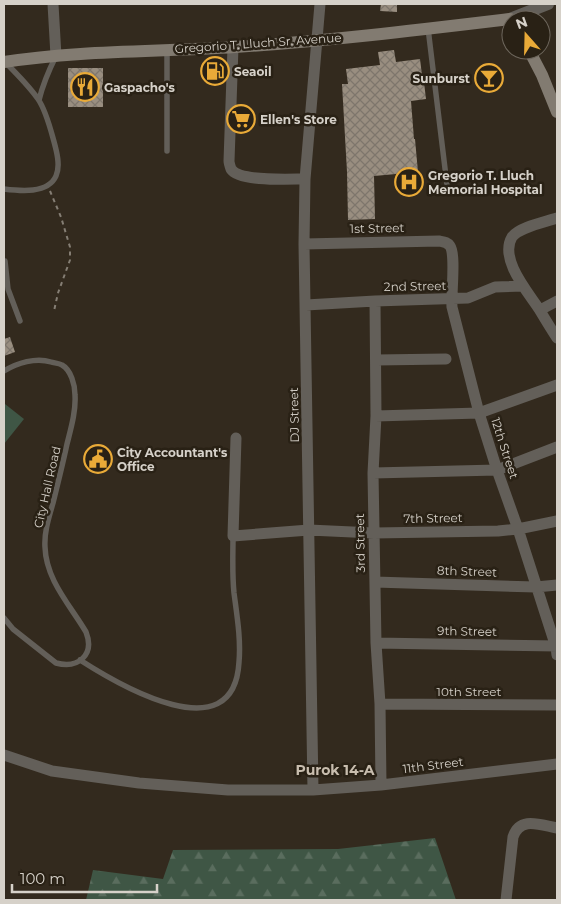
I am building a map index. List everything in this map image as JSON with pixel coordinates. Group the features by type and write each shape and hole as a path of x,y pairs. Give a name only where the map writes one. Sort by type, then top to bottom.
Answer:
{"main road":[{"name":"Gregorio T. Lluch Sr. Avenue","path":"4,62 56,56 317,41 501,21"},
{"path":"535,60 553,91 557,112"}],"street":[{"path":"53,4 56,56"},
{"name":"DJ Street","path":"313,790 304,244 305,180 320,4"},
{"path":"534,10 548,4"},
{"path":"233,47 229,154 231,168 235,173 253,179 305,180"},
{"path":"557,218 521,229 512,236 509,246 510,258 517,276 557,338"},
{"name":"1st Street","path":"304,244 439,241 449,245"},
{"name":"12th Street","path":"449,245 453,255 451,299 479,413 557,649"},
{"name":"2nd Street","path":"306,305 468,298 495,287 523,286"},
{"name":"3rd Street","path":"375,301 376,416 373,473 381,785"},
{"path":"540,310 557,301"},
{"path":"376,360 446,359"},
{"path":"376,416 479,413 557,385"},
{"path":"233,536 236,438"},
{"path":"373,473 497,470 557,447"},
{"name":"7th Street","path":"233,536 309,530 374,532 498,531 518,530 557,521"},
{"name":"8th Street","path":"375,582 536,587 557,585"},
{"name":"9th Street","path":"376,642 557,649"},
{"name":"10th Street","path":"380,704 557,705"},
{"name":"11th Street","path":"4,755 52,771 139,783 228,790 313,790 381,785 557,764"},
{"path":"506,900 515,830 527,823 557,828"}],"lane":[{"path":"428,28 447,185"},
{"path":"166,151 167,50"},
{"path":"40,100 48,71 56,56"},
{"path":"4,62 16,72 40,100 57,156 56,176 48,186 23,191 4,189"},
{"path":"5,261 8,289 20,321"},
{"name":"City Hall Road","path":"4,371 26,362 44,360 62,365 70,374 74,383 74,412 47,526 45,546 47,563 53,579 77,616 89,640 89,647 80,660"},
{"path":"4,618 13,629 56,663 64,665 73,664 80,660 129,689 155,700 176,706 206,707 218,703 228,696 236,680 239,662 239,636 232,564 233,536"}],"path":[{"path":"48,186 70,247 70,260 58,293 54,311"}],"green space":[{"path":"4,405 24,419 4,444"},
{"path":"435,838 456,900 86,900 93,870 163,879 173,850 338,849"}],"building":[{"path":"381,4 397,4 397,12 380,11"},
{"path":"394,50 396,62 420,59 423,74 426,99 411,101 418,172 374,176 375,219 348,220 342,84 348,84 346,69 380,65 378,52"},
{"name":"Gaspacho's","path":"68,68 103,68 103,107 68,107"},
{"path":"10,337 15,352 4,356 4,339"}],"place":[{"name":"Seaoil","path":"215,71"},
{"name":"Sunburst","path":"489,78"},
{"name":"Gaspacho's","path":"85,87"},
{"name":"Ellen's Store","path":"241,119"},
{"name":"Gregorio T. Lluch Memorial Hospital","path":"409,182"},
{"name":"City Accountant's Office","path":"98,459"}],"district":[{"name":"Purok 14-A","path":"335,770"}]}
